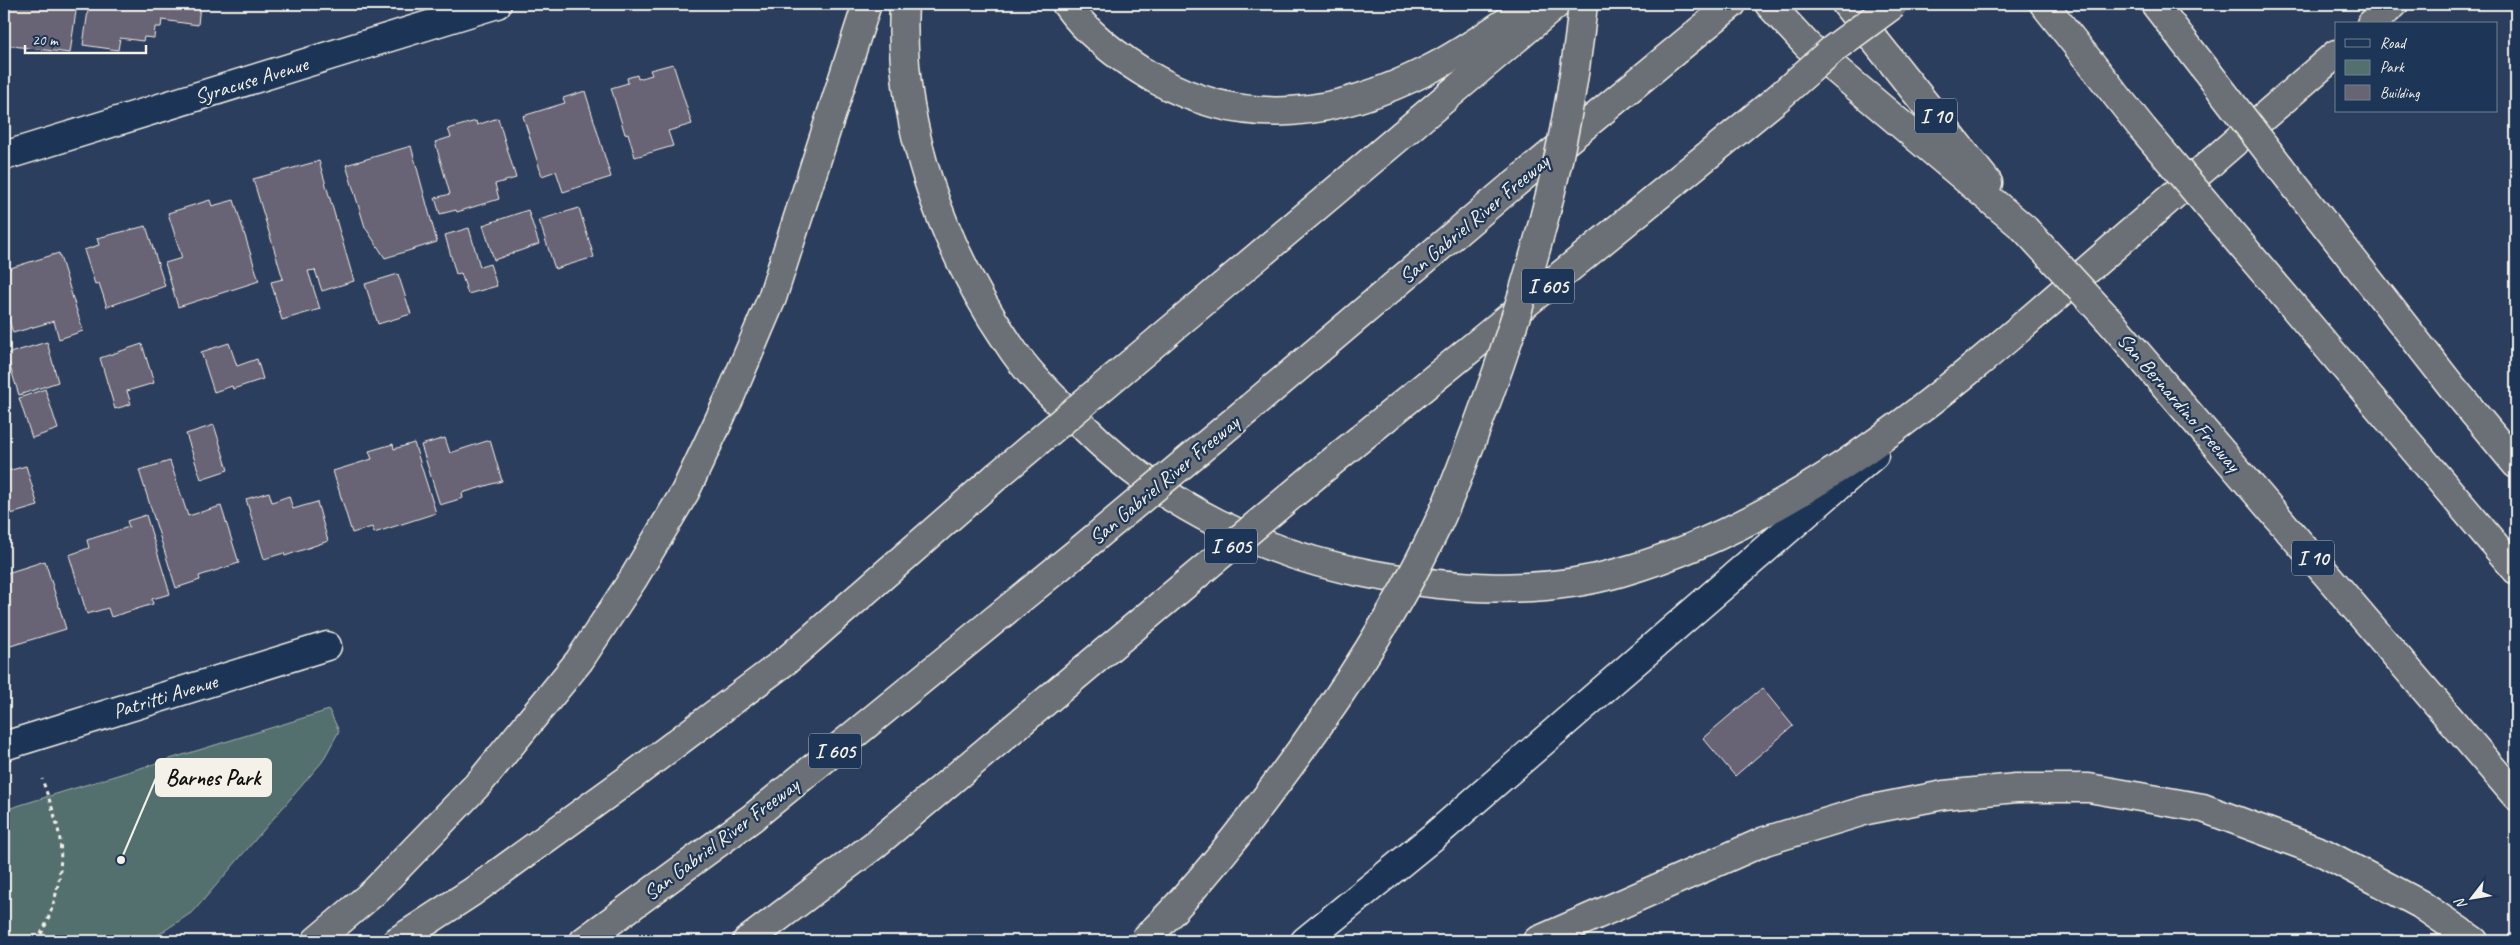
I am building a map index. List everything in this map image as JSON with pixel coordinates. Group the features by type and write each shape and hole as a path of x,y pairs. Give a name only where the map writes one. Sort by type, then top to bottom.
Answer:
{"highway":[{"path":"316,941 374,892 481,781 579,661 633,579 680,500 730,397 772,298 867,4"},
{"path":"904,4 902,40 910,108 926,178 945,230 977,293 1010,346 1045,389 1101,444 1162,492 1205,516 1271,548 1339,569 1427,584 1481,589 1552,585 1617,573 1680,552 1722,534 1765,511 1907,420 1979,364 2335,55"},
{"path":"1066,4 1095,37 1135,67 1176,90 1231,108 1281,113 1321,107 1376,94 1432,68 1533,4"},
{"path":"397,941 472,892 788,659 997,476 1557,4"},
{"path":"1143,941 1163,922 1237,836 1298,755 1375,637 1435,532 1492,386 1512,327 1534,251 1554,175 1571,91 1584,4"},
{"path":"1769,4 1807,45 2025,229"},
{"name":"San Bernardino Freeway","path":"1846,4 2025,229 2109,320 2516,796"},
{"name":"I 605","path":"747,941 873,846 1317,474 1778,98 1833,49 1894,4"},
{"path":"2044,4 2143,129 2516,570"},
{"path":"2154,4 2394,313 2516,464"},
{"path":"2373,22 2394,4"},
{"name":"San Gabriel River Freeway","path":"584,941 752,818 1079,551 1507,190 1723,11"},
{"path":"1536,941 1765,841 1867,810 1944,795 2016,788 2089,788 2203,808 2324,853 2420,904 2474,941"}],"street":[{"name":"Syracuse Avenue","path":"4,156 483,6"},
{"path":"1306,941 1434,836 1979,364"},
{"name":"Patritti Avenue","path":"4,746 327,646"}],"path":[{"path":"37,941 49,915 61,866 59,834 42,779"}],"green space":[{"path":"329,710 339,731 322,762 194,911 149,941 4,941 4,810"}],"building":[{"path":"4,4 77,4 70,53 4,45"},
{"path":"89,4 200,4 198,25 162,20 161,27 155,27 154,38 144,37 143,41 120,38 118,50 83,45"},
{"path":"673,64 692,124 668,131 673,146 635,157 628,133 625,134 611,88 628,83 627,78 637,75 638,79 652,75 650,70"},
{"path":"585,91 611,177 563,192 556,171 542,176 523,116 565,103 563,98"},
{"path":"498,118 516,178 495,184 499,199 457,212 456,210 440,214 435,198 450,194 435,142 451,137 448,129 476,121 477,125"},
{"path":"411,146 437,242 385,258 365,227 346,165"},
{"path":"319,161 354,281 322,291 315,270 308,271 320,309 282,320 271,282 283,279 253,179"},
{"path":"210,200 212,206 234,200 259,281 178,307 165,263 182,258 168,213"},
{"path":"579,208 594,257 555,269 539,220"},
{"path":"528,210 539,244 494,260 483,225"},
{"path":"146,226 165,286 107,307 99,283 95,284 84,250 99,245 97,238"},
{"path":"469,228 480,267 490,264 497,286 468,294 461,273 456,274 445,235"},
{"path":"59,253 83,331 59,339 54,321 13,333 4,303 4,270"},
{"path":"398,274 411,314 378,324 365,284"},
{"path":"47,342 58,382 19,395 6,354"},
{"path":"229,343 237,366 257,359 263,379 233,389 232,386 214,392 201,352"},
{"path":"142,344 154,383 127,391 131,404 115,409 100,358"},
{"path":"45,389 58,429 32,438 19,398"},
{"path":"214,425 228,470 201,479 186,434"},
{"path":"445,438 450,453 490,440 502,481 462,493 463,498 440,505 421,445"},
{"path":"414,443 436,513 374,533 372,527 352,533 333,471 372,459 369,451 393,444 394,449"},
{"path":"170,461 188,516 221,506 239,563 199,576 200,580 176,588 139,470"},
{"path":"26,466 38,506 4,516 4,472"},
{"path":"269,492 272,502 289,496 293,509 317,502 328,541 285,556 284,553 264,559 246,499"},
{"path":"146,515 170,594 152,599 153,604 111,617 108,608 87,614 69,555 89,548 87,540 129,527 127,521"},
{"path":"45,561 66,629 4,648 4,574"},
{"path":"1762,688 1793,726 1735,776 1703,738"}],"place":[{"name":"Barnes Park","path":"121,860"}]}
